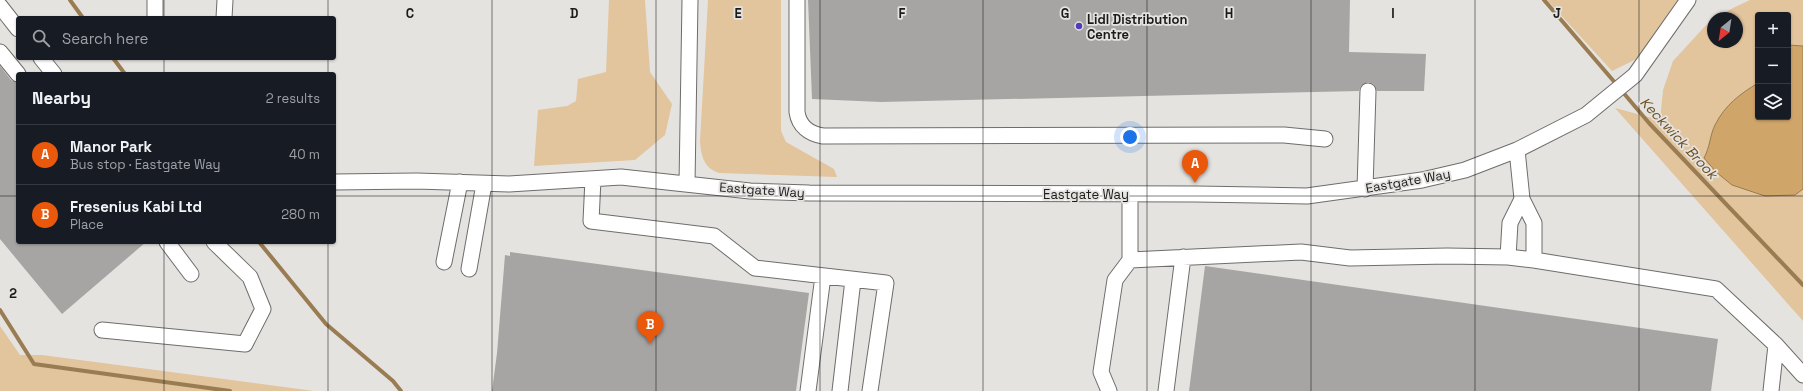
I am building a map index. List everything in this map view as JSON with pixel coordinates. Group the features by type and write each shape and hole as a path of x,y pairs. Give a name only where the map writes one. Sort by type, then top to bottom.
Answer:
{"street":[{"path":"155,16 156,0"},
{"path":"224,16 225,0"},
{"path":"687,184 690,0"},
{"path":"797,0 797,112 800,123 809,132 815,135 1284,135 1326,139"},
{"name":"Eastgate Way","path":"336,182 417,181 484,184 621,177 750,191 809,193 1196,194 1307,196 1365,189 1422,180 1465,170 1517,150 1586,115 1635,75 1688,0"},
{"path":"0,6 16,26"},
{"path":"0,52 16,72"},
{"path":"43,60 52,72"},
{"path":"1365,189 1368,92"},
{"path":"1517,150 1522,199 1534,224 1534,260"},
{"path":"593,179 591,221 714,236 755,268 886,284 870,391"},
{"path":"444,262 460,182"},
{"path":"469,269 484,184"},
{"path":"1109,391 1101,372 1114,280 1130,260 1130,194"},
{"path":"1508,257 1510,223 1522,199"},
{"path":"168,244 191,274"},
{"path":"102,330 245,344 262,309 250,277 216,244"},
{"path":"1130,260 1300,252 1350,258 1447,256 1508,257 1716,289 1776,345 1803,375"},
{"path":"1166,391 1184,257"},
{"path":"808,391 823,276"},
{"path":"840,391 853,280"},
{"path":"1771,391 1776,345"}],"shaded area":[{"path":"609,0 645,0 650,72 672,104 665,135 635,160 534,166 538,110 567,106 576,101 578,79 606,72"},
{"path":"708,0 781,0 781,131 786,142 834,169 837,177 719,173 710,168 704,161 700,141"},
{"path":"1547,0 1688,0 1651,52 1612,71"},
{"path":"1750,0 1803,0 1803,321 1615,108 1660,120 1663,90 1673,61 1707,24 1707,48 1743,48 1743,12 1726,12"},
{"path":"1791,45 1803,46 1803,189 1795,195 1765,196 1732,185 1716,172 1704,158 1708,150 1713,129 1719,118 1728,106 1745,91 1755,85 1755,120 1791,120"},
{"path":"0,326 20,355 42,355 314,391 0,391"}],"building":[{"name":"Lidl Distribution Centre","path":"808,0 1350,0 1349,52 1426,54 1424,91 1377,91 1373,84 1368,82 1361,86 1359,91 881,102 812,99"},
{"path":"0,66 11,80 16,82 16,244 144,244 62,314 0,239"},
{"path":"510,252 809,293 796,391 492,391 497,353 505,255 510,256"},
{"path":"1205,266 1718,339 1711,391 1189,391"}],"waterway":[{"path":"70,0 82,16"},
{"name":"Keckwick Brook","path":"1544,0 1617,85"},
{"path":"114,60 124,72"},
{"name":"Keckwick Brook","path":"1621,90 1649,123 1803,285"},
{"path":"261,244 326,324 393,381 401,391"},
{"path":"0,310 34,364 230,391"}],"place":[{"name":"Lidl Distribution Centre","path":"1079,26"},
{"name":"Manor Park","path":"1195,183"},
{"name":"Fresenius Kabi Ltd","path":"650,344"}]}
